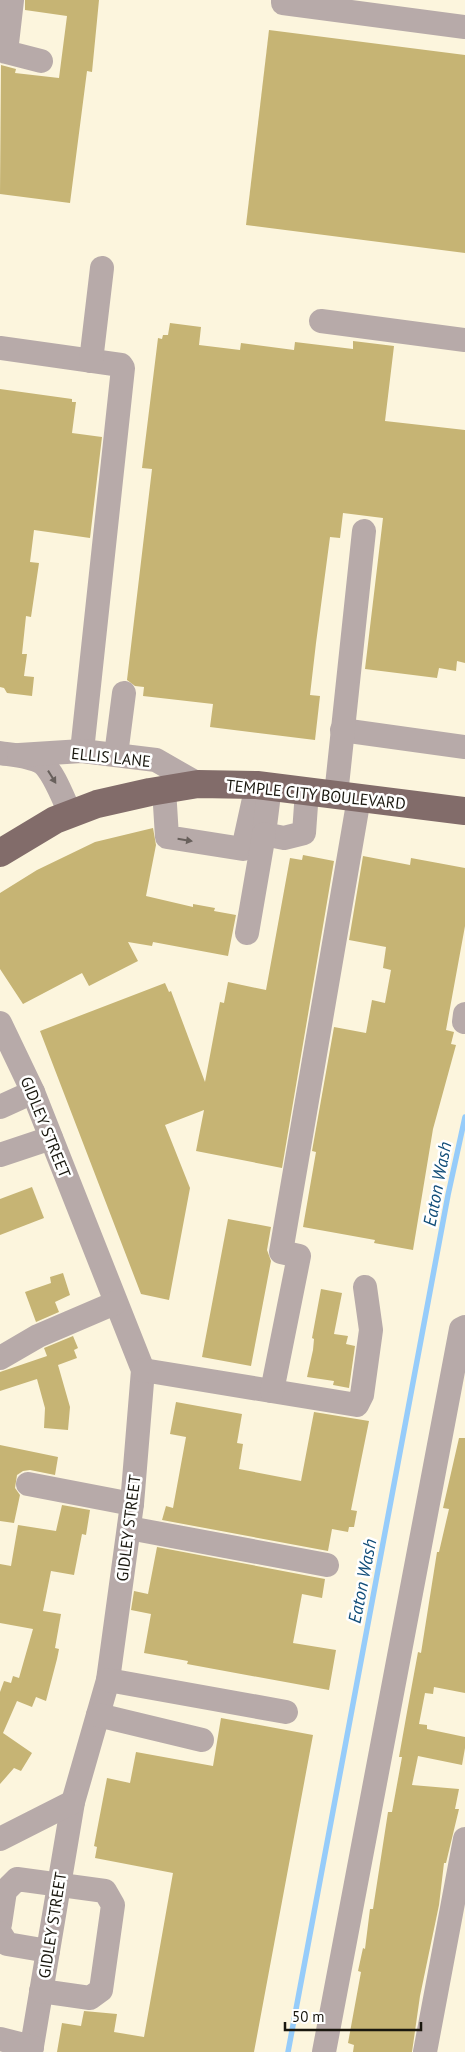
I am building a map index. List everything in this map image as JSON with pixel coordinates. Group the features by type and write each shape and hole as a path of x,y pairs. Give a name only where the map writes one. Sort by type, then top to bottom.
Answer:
{"main road":[{"name":"TEMPLE CITY BOULEVARD","path":"0,853 55,820 97,804 164,789 198,784 264,786 465,811"}],"street":[{"path":"12,0 6,52 41,61"},
{"path":"284,0 284,3 465,27"},
{"path":"91,361 102,268"},
{"path":"321,321 465,340"},
{"path":"0,348 121,365 123,368 82,751"},
{"path":"272,1391 299,1256 281,1252 347,796 342,730 364,531"},
{"path":"116,755 124,693"},
{"path":"342,730 465,747"},
{"name":"ELLIS LANE","path":"9,754 82,751 156,760 198,784"},
{"name":"ELLIS LANE","path":"9,754 42,763 54,778 71,815"},
{"path":"164,789 167,837 243,849 264,786"},
{"path":"247,933 264,834 264,786"},
{"path":"264,834 284,838 304,832 307,791"},
{"name":"GIDLEY STREET","path":"0,1023 33,1092 143,1370 132,1504 108,1680 73,1802 32,2049"},
{"path":"0,1107 33,1092"},
{"path":"0,1155 51,1138"},
{"path":"143,1370 356,1405 360,1402 362,1395 371,1330 365,1287"},
{"path":"0,1358 38,1336 115,1303"},
{"path":"324,2052 460,1329 465,1327"},
{"path":"28,1484 132,1504"},
{"path":"129,1528 327,1565"},
{"path":"108,1680 286,1712"},
{"path":"98,1716 202,1740"},
{"path":"0,1839 73,1802"},
{"path":"425,2052 465,1839"},
{"path":"0,1924 5,1891 17,1879 105,1891 113,1905 101,1990 90,1998 41,1991"},
{"path":"0,1933 7,1944 48,1951"},
{"path":"0,2039 32,2049"}],"building":[{"path":"25,0 99,0 92,72 87,71 70,203 0,194 1,65 16,69 15,73 59,78 67,16 25,10"},
{"path":"269,30 465,55 465,253 246,225"},
{"path":"170,323 201,327 199,345 240,350 241,343 294,350 295,342 353,349 353,341 394,346 385,421 465,430 465,663 457,661 456,671 439,668 437,678 365,669 383,518 343,513 340,538 330,537 316,643 310,695 320,696 315,740 210,727 213,704 143,696 144,687 135,686 127,680 152,469 142,468 158,338 162,339 163,335 168,335"},
{"path":"0,389 72,399 72,402 76,402 72,433 102,437 90,538 34,530 30,562 39,563 31,617 26,616 22,654 27,654 24,676 34,677 32,696 7,693 4,688 0,687"},
{"path":"153,828 156,845 146,896 193,907 193,904 215,908 214,911 236,915 228,956 153,942 152,946 128,942 138,961 89,986 82,973 23,1004 0,969 0,893 37,870 95,842"},
{"path":"303,855 334,861 282,1168 196,1151 204,1110 165,1125 190,1188 169,1300 141,1294 40,1031 165,983 169,992 171,991 205,1082 220,1002 224,1003 228,982 266,990 290,858 302,860"},
{"path":"363,856 410,865 411,858 465,868 465,926 446,1030 454,1032 451,1044 456,1045 433,1129 413,1250 374,1243 375,1240 303,1227 316,1152 312,1151 334,1027 366,1033 372,1000 385,1003 391,970 383,968 386,947 349,940"},
{"path":"32,1187 44,1218 0,1235 0,1199"},
{"path":"228,1219 271,1227 267,1250 271,1261 251,1366 202,1357"},
{"path":"63,1273 70,1295 55,1302 59,1312 36,1322 25,1292 51,1283 50,1277"},
{"path":"321,1289 342,1293 334,1334 348,1336 346,1344 355,1346 349,1388 333,1385 334,1381 307,1377 313,1350 314,1339 312,1338"},
{"path":"73,1336 78,1348 74,1350 77,1358 58,1365 70,1407 68,1430 44,1428 45,1408 37,1379 0,1391 0,1372 47,1356 44,1348"},
{"path":"176,1402 242,1414 237,1443 243,1444 239,1469 301,1481 314,1412 369,1421 351,1510 357,1511 354,1527 349,1527 348,1532 332,1529 328,1551 162,1520 166,1506 173,1508 186,1437 170,1434"},
{"path":"459,1438 465,1438 465,1693 434,1687 433,1694 425,1693 419,1724 427,1725 427,1729 465,1737 465,1748 462,1765 418,1756 412,1785 459,1789 455,1809 459,1809 446,1863 444,1863 439,1905 420,1996 412,2052 353,2052 354,2045 348,2043 361,1972 358,1971 363,1948 365,1949 370,1909 373,1909 388,1812 392,1812 402,1757 399,1757 418,1652 421,1653 437,1552 439,1552 449,1509 443,1508"},
{"path":"0,1445 58,1457 55,1475 30,1470 23,1471 17,1475 15,1488 20,1495 14,1523 0,1521"},
{"path":"62,1505 90,1510 86,1535 82,1534 74,1575 51,1571 43,1611 61,1614 55,1648 59,1649 57,1659 46,1701 36,1697 32,1707 17,1701 3,1733 32,1753 21,1771 14,1768 0,1784 0,1692 4,1681 11,1683 13,1676 19,1678 33,1629 0,1623 0,1564 11,1566 18,1525 56,1531"},
{"path":"157,1547 325,1579 322,1598 302,1594 293,1643 336,1650 329,1690 187,1664 188,1661 144,1653 151,1614 131,1610 134,1591 148,1594"},
{"path":"221,1718 313,1735 254,2052 57,2052 62,2023 81,2026 84,2011 117,2014 114,2032 144,2037 173,1873 95,1858 97,1847 94,1846 107,1778 130,1783 136,1752 213,1766"}],"waterway":[{"name":"Eaton Wash","path":"288,2052 448,1195 465,1117"}]}
